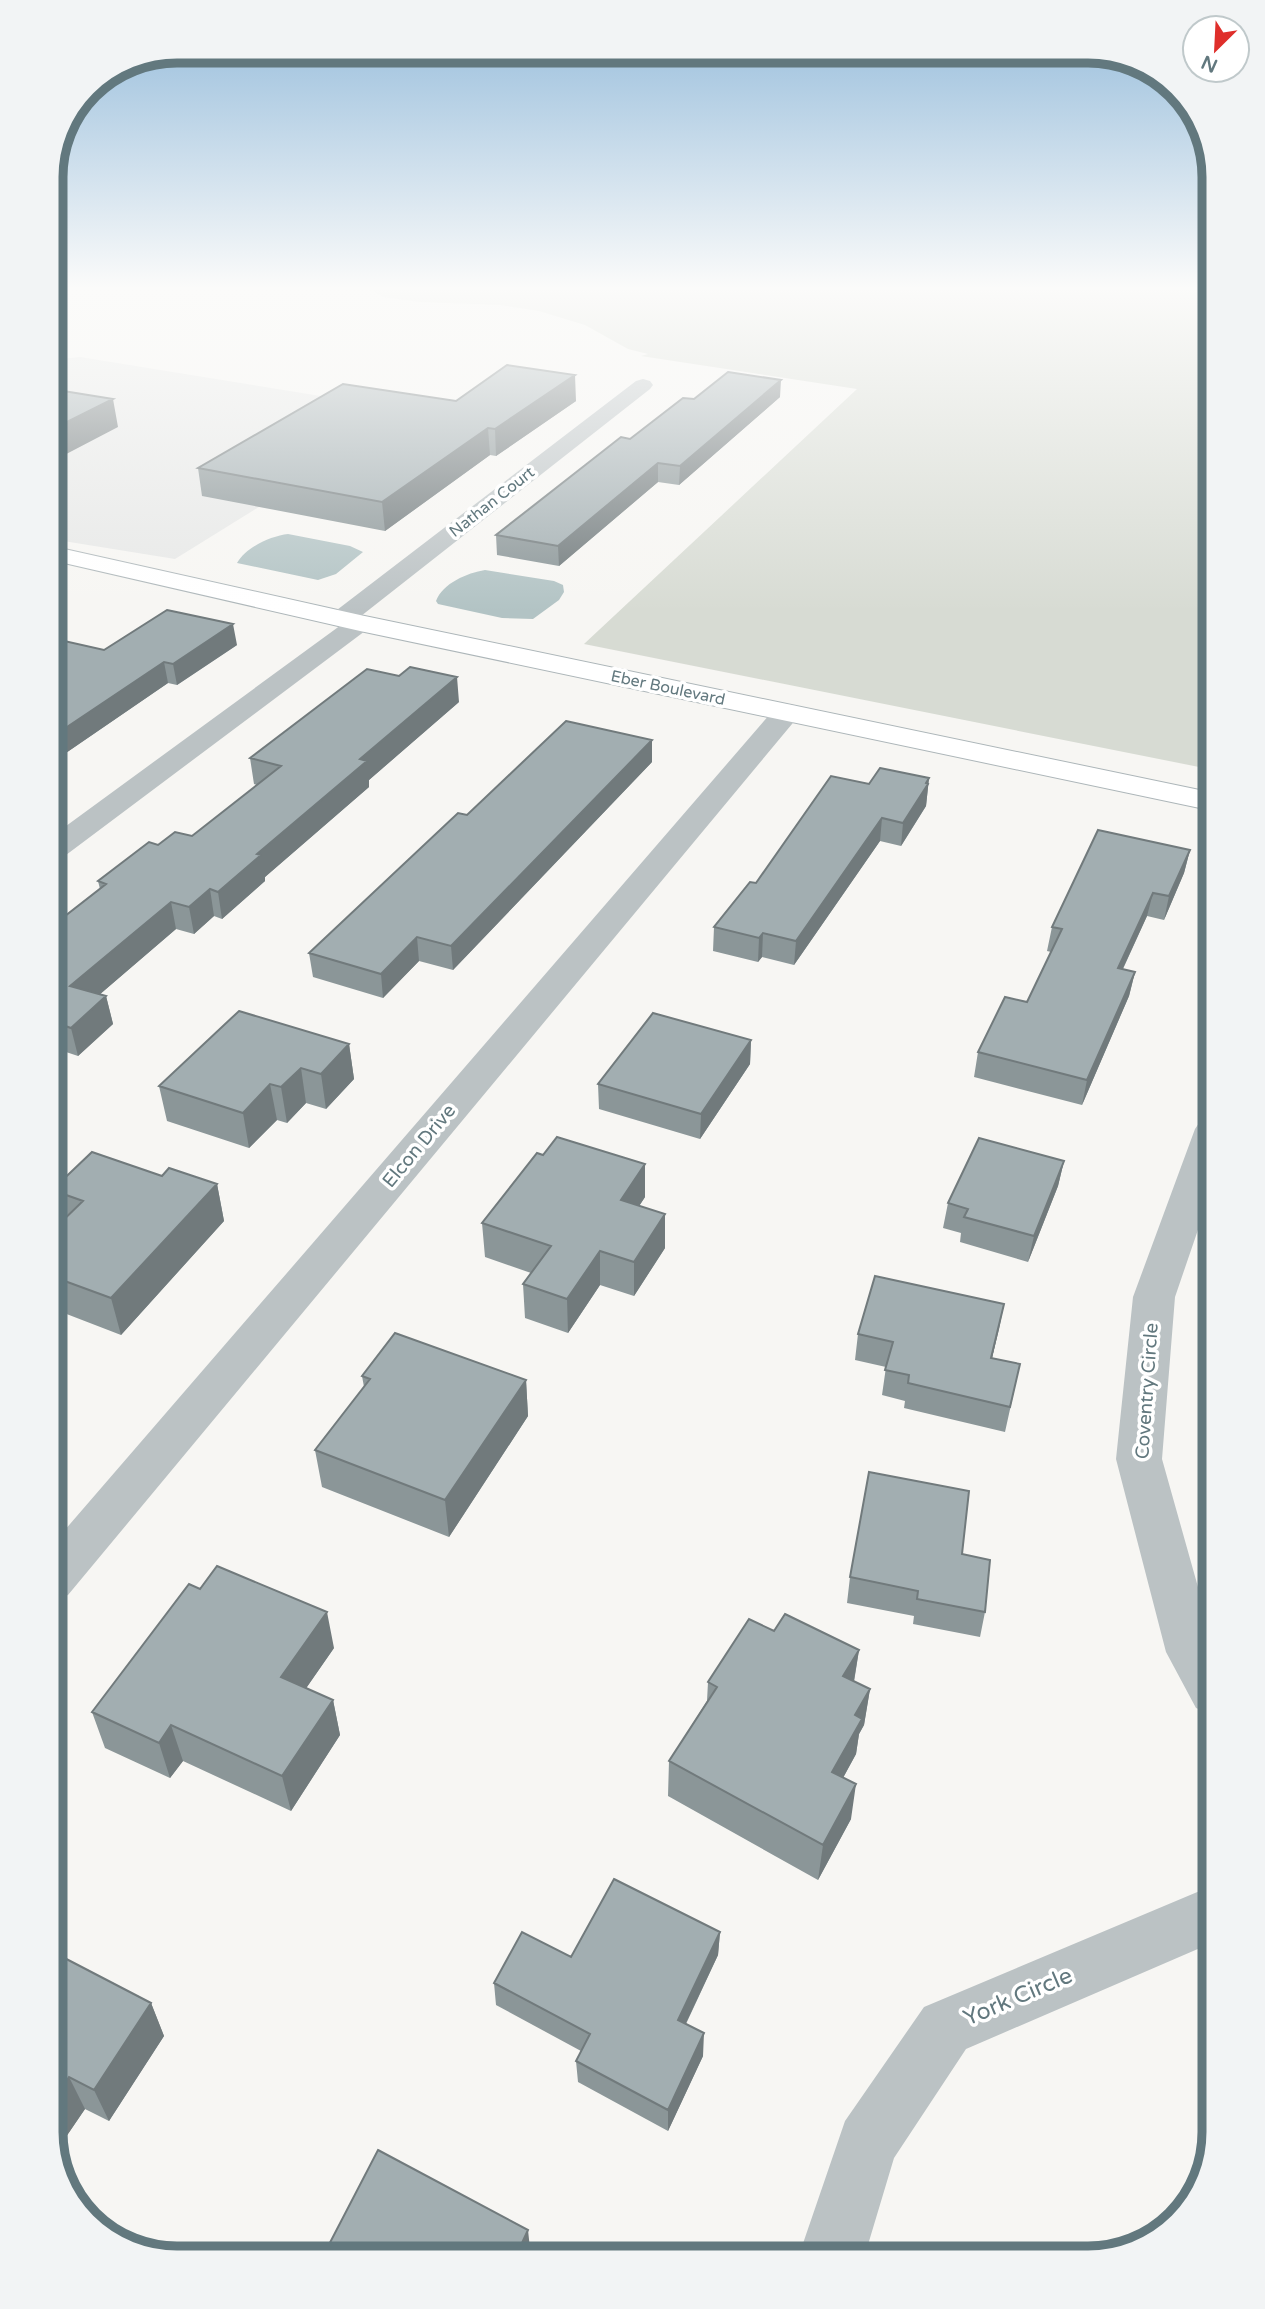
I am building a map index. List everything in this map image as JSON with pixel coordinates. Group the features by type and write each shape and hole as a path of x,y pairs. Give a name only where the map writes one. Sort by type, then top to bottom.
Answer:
{"street":[{"name":"Nathan Court","path":"351,621 628,397"},
{"name":"Eber Boulevard","path":"63,558 351,621 1202,799"},
{"path":"63,842 351,621"},
{"name":"Elcon Drive","path":"63,1566 787,712"},
{"name":"Coventry Circle","path":"1202,1163 1154,1297 1139,1459 1191,1652 1202,1671"},
{"name":"York Circle","path":"835,2246 867,2143 945,2028 1202,1918"}],"shaded area":[{"path":"63,397 325,397 407,410 338,458 175,559 63,541"},
{"path":"849,397 1202,397 1202,768 584,644"},
{"path":"288,534 350,546 363,552 336,574 318,580 237,563 246,552 260,543"},
{"path":"485,570 554,581 563,585 564,592 559,600 533,619 502,618 438,604 436,601 439,595 450,584 463,576"}],"building":[{"path":"63,397 113,399 63,424"},
{"path":"321,397 428,397 456,401 462,397 543,397 495,429 488,428 382,502 198,468"},
{"path":"697,397 761,397 680,466 658,463 558,546 496,535 621,437 630,439 683,398"},
{"path":"167,610 233,624 173,664 164,662 63,730 63,641 104,650"},
{"path":"410,667 457,677 360,759 367,761 257,854 261,855 218,892 210,889 189,907 171,902 70,986 106,996 71,1028 63,1025 63,918 106,884 98,881 149,842 158,845 175,832 192,836 281,766 250,758 367,669 399,676"},
{"path":"566,721 652,740 451,946 417,937 381,974 309,953 458,813 467,815"},
{"path":"880,768 929,778 926,783 928,784 903,823 882,818 796,941 763,933 759,938 714,927 750,882 756,883 831,776 869,784"},
{"path":"1098,830 1190,850 1169,896 1153,893 1118,968 1135,972 1087,1080 978,1052 1005,997 1027,1002 1062,929 1052,927"},
{"path":"239,1011 349,1044 321,1074 301,1068 281,1087 270,1084 243,1113 159,1086"},
{"path":"653,1013 751,1040 701,1114 598,1084"},
{"path":"557,1137 645,1164 621,1200 665,1214 634,1262 600,1251 567,1299 523,1284 551,1246 482,1223 537,1153 543,1155"},
{"path":"979,1138 1064,1161 1034,1236 964,1217 968,1209 948,1203"},
{"path":"92,1152 162,1176 169,1168 217,1184 111,1298 63,1280 63,1220 83,1201 63,1194 63,1180"},
{"path":"875,1276 1004,1304 991,1358 1020,1364 1010,1407 908,1383 909,1375 885,1370 893,1342 858,1334"},
{"path":"395,1333 526,1380 445,1500 315,1450 370,1379 362,1376"},
{"path":"869,1472 969,1491 962,1554 990,1560 985,1612 917,1599 918,1591 850,1577"},
{"path":"217,1566 327,1612 281,1677 333,1700 282,1776 171,1725 159,1743 92,1712 189,1584 200,1589"},
{"path":"785,1614 859,1650 843,1676 870,1689 855,1715 862,1719 832,1772 856,1784 823,1845 669,1761 717,1687 708,1682 749,1619 774,1631"},
{"path":"614,1879 720,1932 678,2020 704,2033 668,2110 576,2061 590,2034 494,1983 522,1932 571,1957"},
{"path":"63,1957 151,2003 94,2090 69,2077 63,2086"},
{"path":"378,2150 528,2230 521,2246 328,2246"}]}
